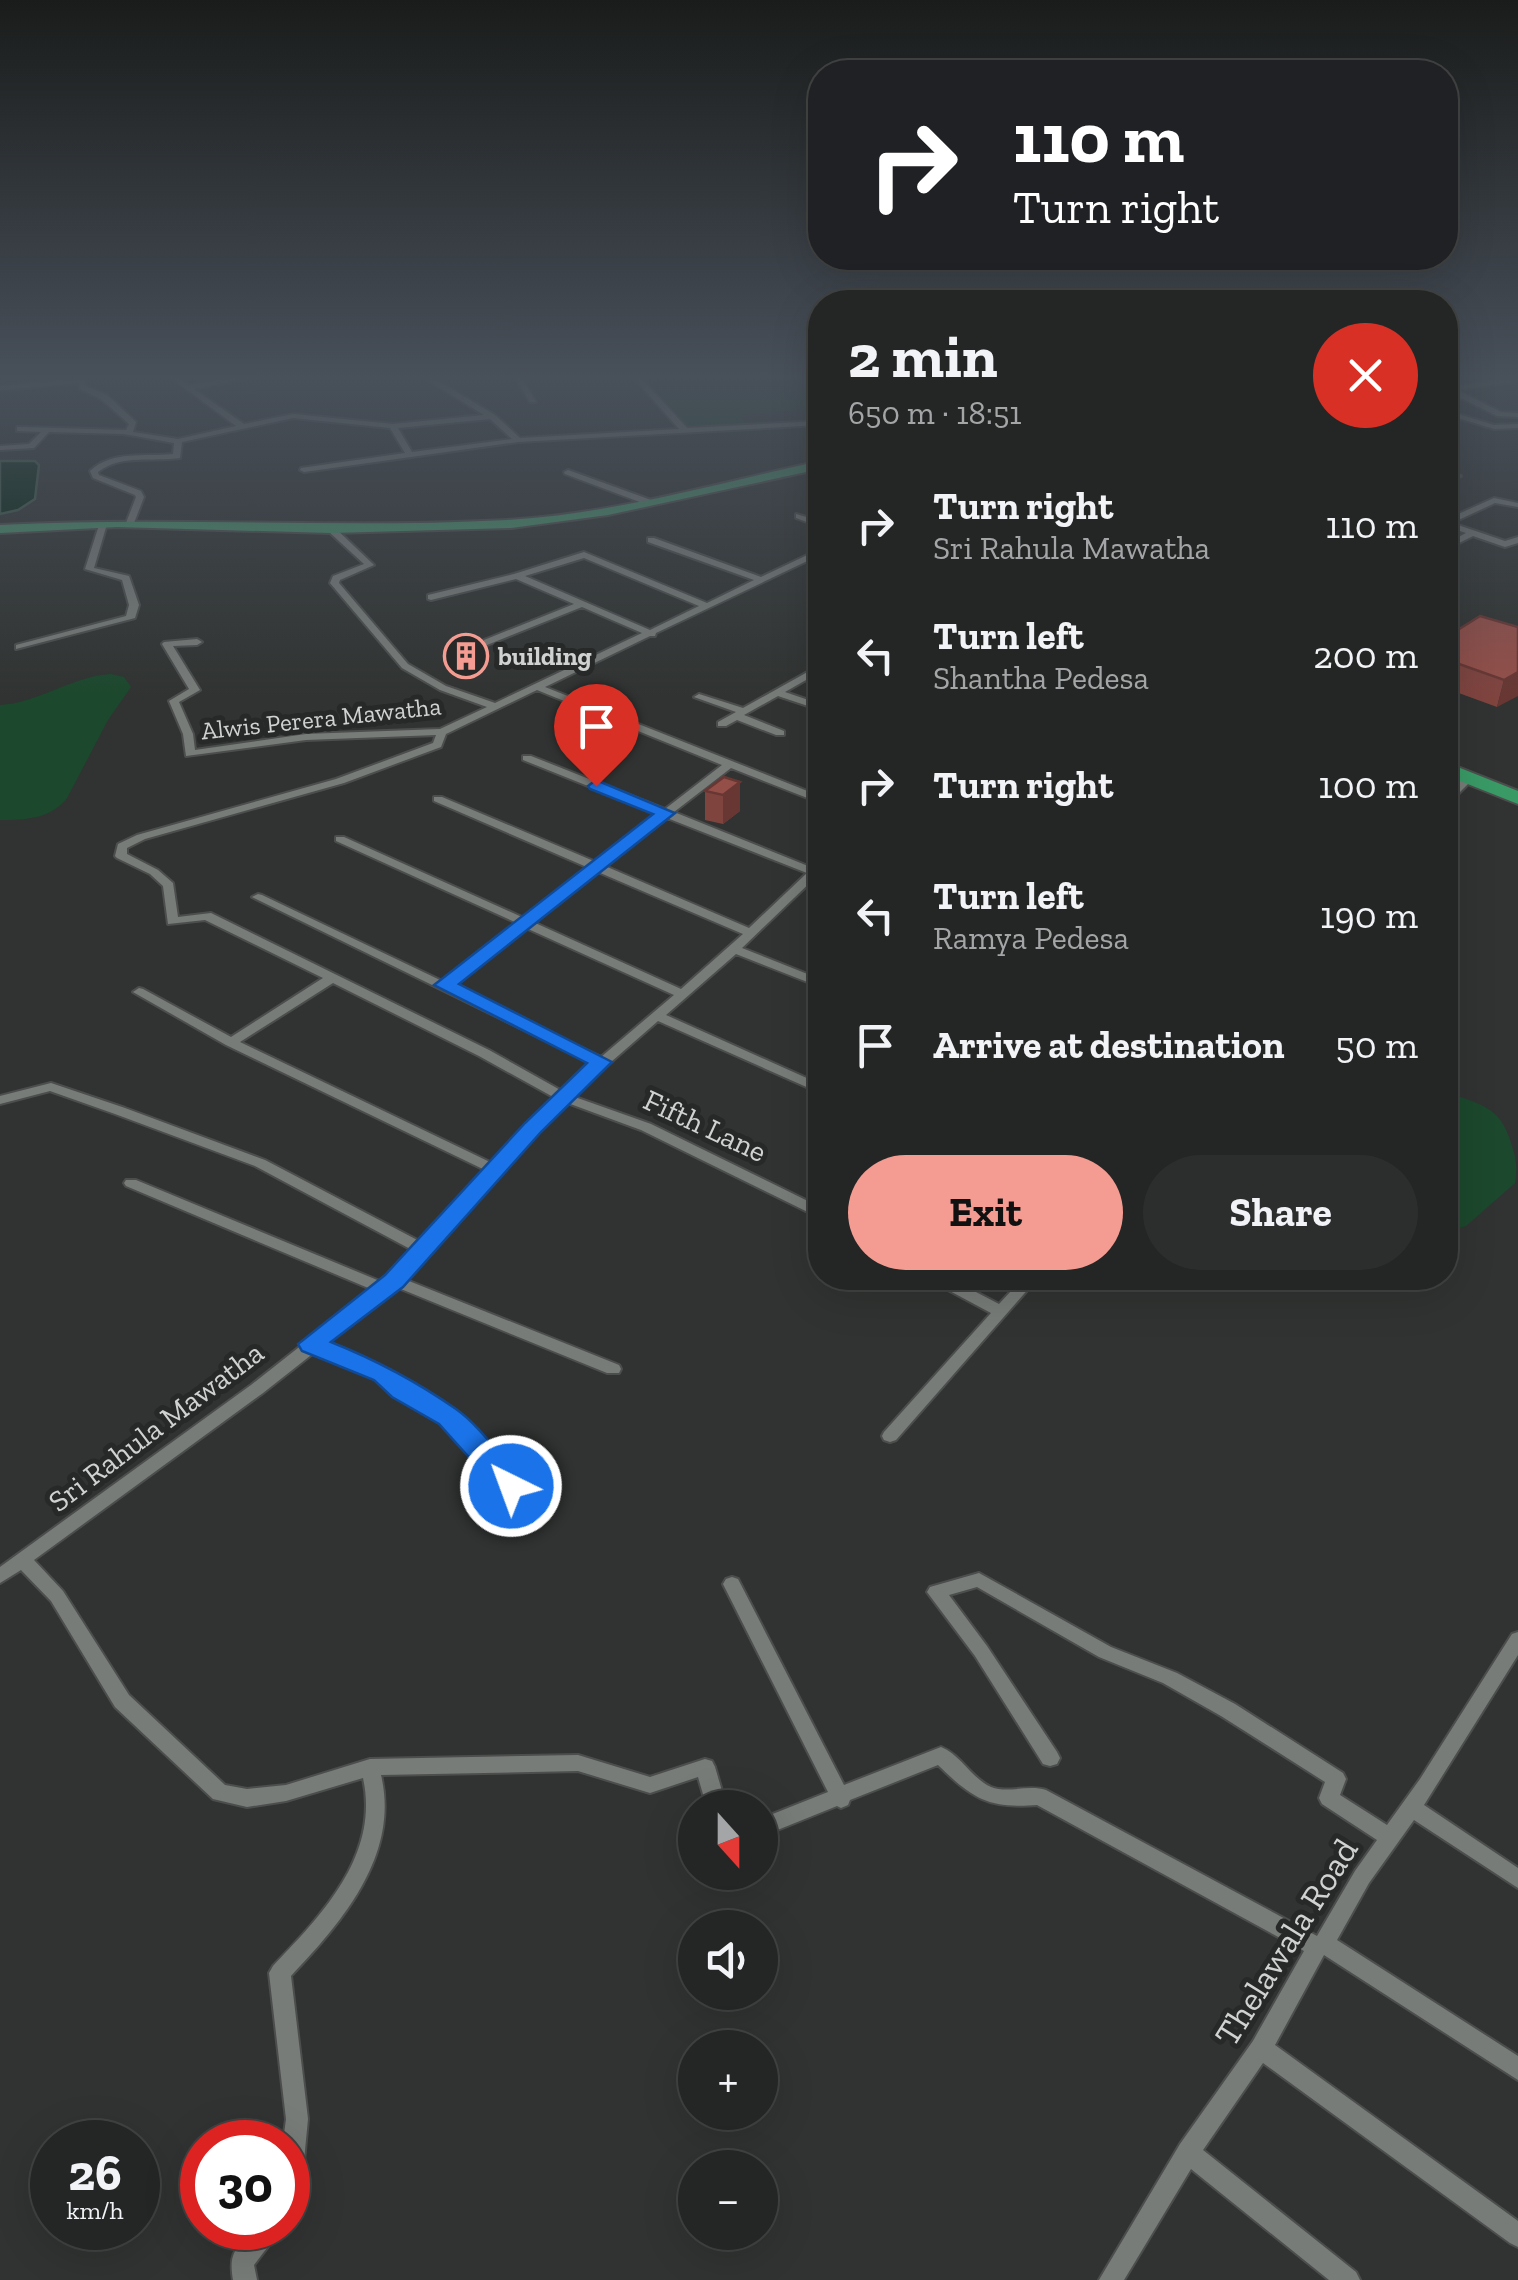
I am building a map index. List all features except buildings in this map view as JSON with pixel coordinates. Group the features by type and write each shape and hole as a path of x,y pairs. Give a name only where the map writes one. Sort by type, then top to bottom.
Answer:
{"highway":[{"path":"1458,758 1518,781"},
{"path":"1458,774 1518,798"}],"main road":[{"path":"0,529 130,523 331,529 547,521 730,484"}],"street":[{"path":"117,484 140,497 130,523"},
{"path":"601,484 648,502"},
{"path":"1458,517 1494,500 1518,506"},
{"path":"799,516 808,519"},
{"path":"19,647 130,618 134,605 126,578 89,569 103,524"},
{"path":"1458,528 1506,544 1518,540"},
{"path":"331,529 370,565 336,578 334,583 395,657 430,681 495,706"},
{"path":"1458,540 1472,533"},
{"path":"651,540 762,580"},
{"path":"430,597 584,555 707,606"},
{"name":"Alwis Perera Mawatha","path":"196,642 167,644 195,690 174,701 188,734 190,754 306,737 442,732 808,558"},
{"path":"517,576 652,634"},
{"path":"487,642 582,604"},
{"path":"722,724 808,675"},
{"path":"538,687 808,795"},
{"path":"776,692 808,703"},
{"path":"699,697 780,732"},
{"path":"442,732 437,744 340,782 141,837 122,846 121,856 170,884 172,921 206,916 563,1097"},
{"path":"527,758 808,872"},
{"path":"445,985 728,765"},
{"path":"1458,788 1468,778"},
{"path":"438,800 751,933"},
{"path":"340,839 682,994"},
{"name":"Sri Rahula Mawatha","path":"0,1576 257,1389 389,1285 563,1097 808,881"},
{"path":"258,897 602,1062"},
{"path":"734,949 808,978"},
{"path":"231,1042 331,979"},
{"path":"139,992 231,1042 495,1170"},
{"path":"658,1016 808,1084"},
{"path":"0,1100 51,1087 120,1111 260,1163 424,1250"},
{"name":"Fifth Lane","path":"563,1097 646,1127 808,1207"},
{"path":"131,1183 612,1369"},
{"path":"961,1290 1001,1311"},
{"path":"890,1436 1020,1290"},
{"path":"311,1344 384,1374 402,1390 449,1418 511,1486"},
{"path":"23,1560 57,1596 122,1701 220,1793 246,1798 286,1793 370,1767 578,1763 650,1785 705,1766 712,1790"},
{"path":"1050,1758 981,1650 936,1592 979,1580 1105,1652 1170,1678 1336,1779 1329,1798 1389,1836"},
{"path":"732,1584 840,1798"},
{"name":"Thelawala Road","path":"1113,2279 1188,2152 1261,2048 1320,1944 1515,1649"},
{"path":"778,1821 940,1755 980,1793 1001,1801 1039,1796 1320,1944 1518,2069"},
{"path":"297,2120 280,1973 330,1920 366,1858 376,1806 370,1767"},
{"path":"1412,1808 1518,1879"},
{"path":"1261,2048 1518,2235"},
{"path":"1188,2152 1348,2280"},
{"path":"246,2280 242,2262 251,2250"}],"shaded area":[{"path":"0,484 37,484 35,499 18,510 0,514"},
{"path":"111,674 124,677 131,687 108,720 67,798 45,814 0,820 0,705"},
{"path":"1458,1096 1487,1108 1501,1121 1516,1167 1515,1183 1466,1226 1458,1228"}],"place":[{"name":"building","path":"466,656"}],"route":[{"path":"511,1486 449,1418 402,1390 384,1374 311,1344 394,1281 533,1128 602,1062 445,985 666,813 596,786"}]}
